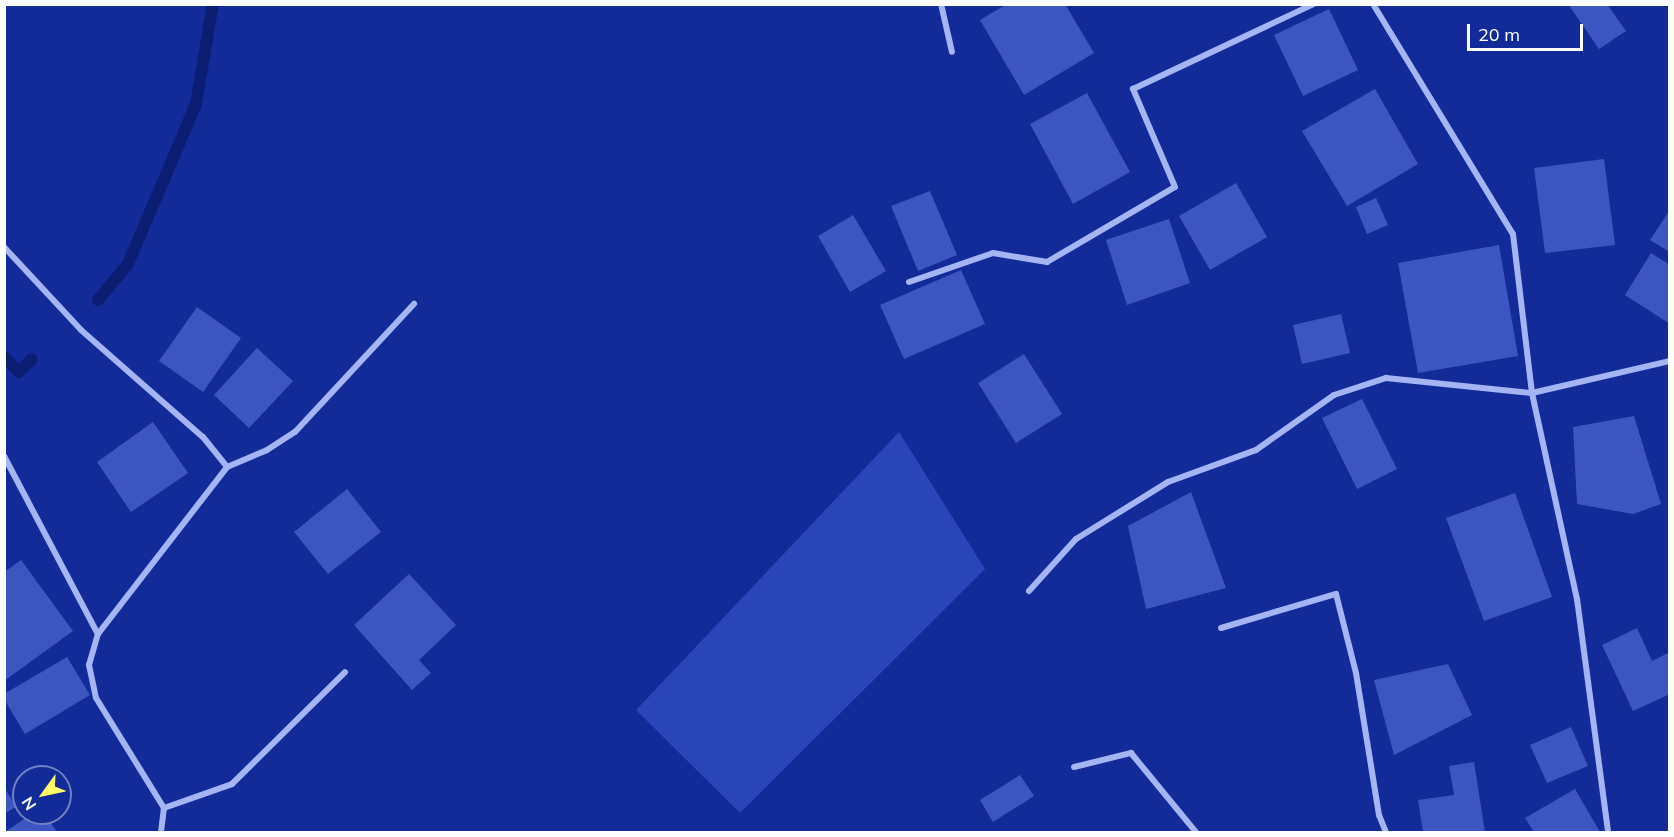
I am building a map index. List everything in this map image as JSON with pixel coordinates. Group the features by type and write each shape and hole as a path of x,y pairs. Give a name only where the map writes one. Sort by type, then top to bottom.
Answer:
{"street":[{"path":"941,4 952,51"},
{"path":"909,282 993,252 1047,262 1175,187 1132,89 1314,4"},
{"path":"1373,4 1513,234 1532,393 1577,599 1608,832"},
{"path":"4,247 81,330 203,437 227,467"},
{"path":"161,832 164,808 96,698 89,665 98,634 227,467 267,450 295,432 414,304"},
{"path":"1029,591 1076,539 1168,482 1256,450 1334,395 1386,378 1532,393 1670,361"},
{"path":"4,456 98,634"},
{"path":"1221,628 1336,594 1356,673 1379,815 1386,832"},
{"path":"164,808 232,784 345,672"},
{"path":"1074,767 1131,753 1196,832"}],"shaded area":[{"path":"899,432 985,569 740,813 636,710"}],"building":[{"path":"1007,4 1065,4 1094,53 1024,95 980,20"},
{"path":"1573,4 1607,4 1626,31 1599,49 1570,7"},
{"path":"1329,9 1358,70 1303,96 1274,35"},
{"path":"1375,89 1418,164 1347,206 1302,131"},
{"path":"1087,93 1130,172 1073,204 1030,124"},
{"path":"1604,159 1615,245 1545,253 1534,168"},
{"path":"1236,183 1267,237 1210,270 1179,216"},
{"path":"930,191 957,255 918,271 891,206"},
{"path":"1376,198 1388,225 1367,234 1356,207"},
{"path":"1670,210 1670,252 1650,240"},
{"path":"853,215 886,271 850,292 818,236"},
{"path":"1169,219 1190,283 1127,305 1106,240"},
{"path":"1499,245 1518,356 1418,373 1398,263"},
{"path":"1651,253 1670,265 1670,324 1625,295"},
{"path":"961,270 985,324 904,359 880,305"},
{"path":"197,307 241,338 203,392 159,361"},
{"path":"1341,314 1350,353 1302,364 1293,325"},
{"path":"257,348 293,381 249,428 214,395"},
{"path":"1024,354 1062,414 1016,443 978,383"},
{"path":"1362,399 1397,469 1357,489 1322,418"},
{"path":"1634,416 1661,504 1633,514 1577,504 1573,427"},
{"path":"153,422 188,473 131,512 97,462"},
{"path":"347,489 381,532 328,574 294,532"},
{"path":"1191,492 1226,588 1146,609 1128,526"},
{"path":"1515,493 1552,597 1484,621 1446,518"},
{"path":"21,560 73,631 4,681 4,572"},
{"path":"409,574 456,625 419,660 431,673 412,690 354,625"},
{"path":"1637,628 1652,661 1670,652 1670,694 1633,711 1602,645"},
{"path":"67,657 90,695 25,734 4,699 4,694"},
{"path":"1448,664 1472,715 1394,755 1374,680"},
{"path":"1571,727 1588,766 1547,783 1530,745"},
{"path":"1474,762 1485,832 1423,832 1418,800 1454,795 1449,766"},
{"path":"1020,775 1034,796 993,822 980,800"},
{"path":"4,787 12,800 12,809 4,814"},
{"path":"1575,789 1600,832 1534,832 1525,818"},
{"path":"15,825 52,825 57,832 5,832"}],"waterway":[{"path":"98,300 128,264 196,104 213,4"},
{"path":"4,357 19,372 32,359"}]}
